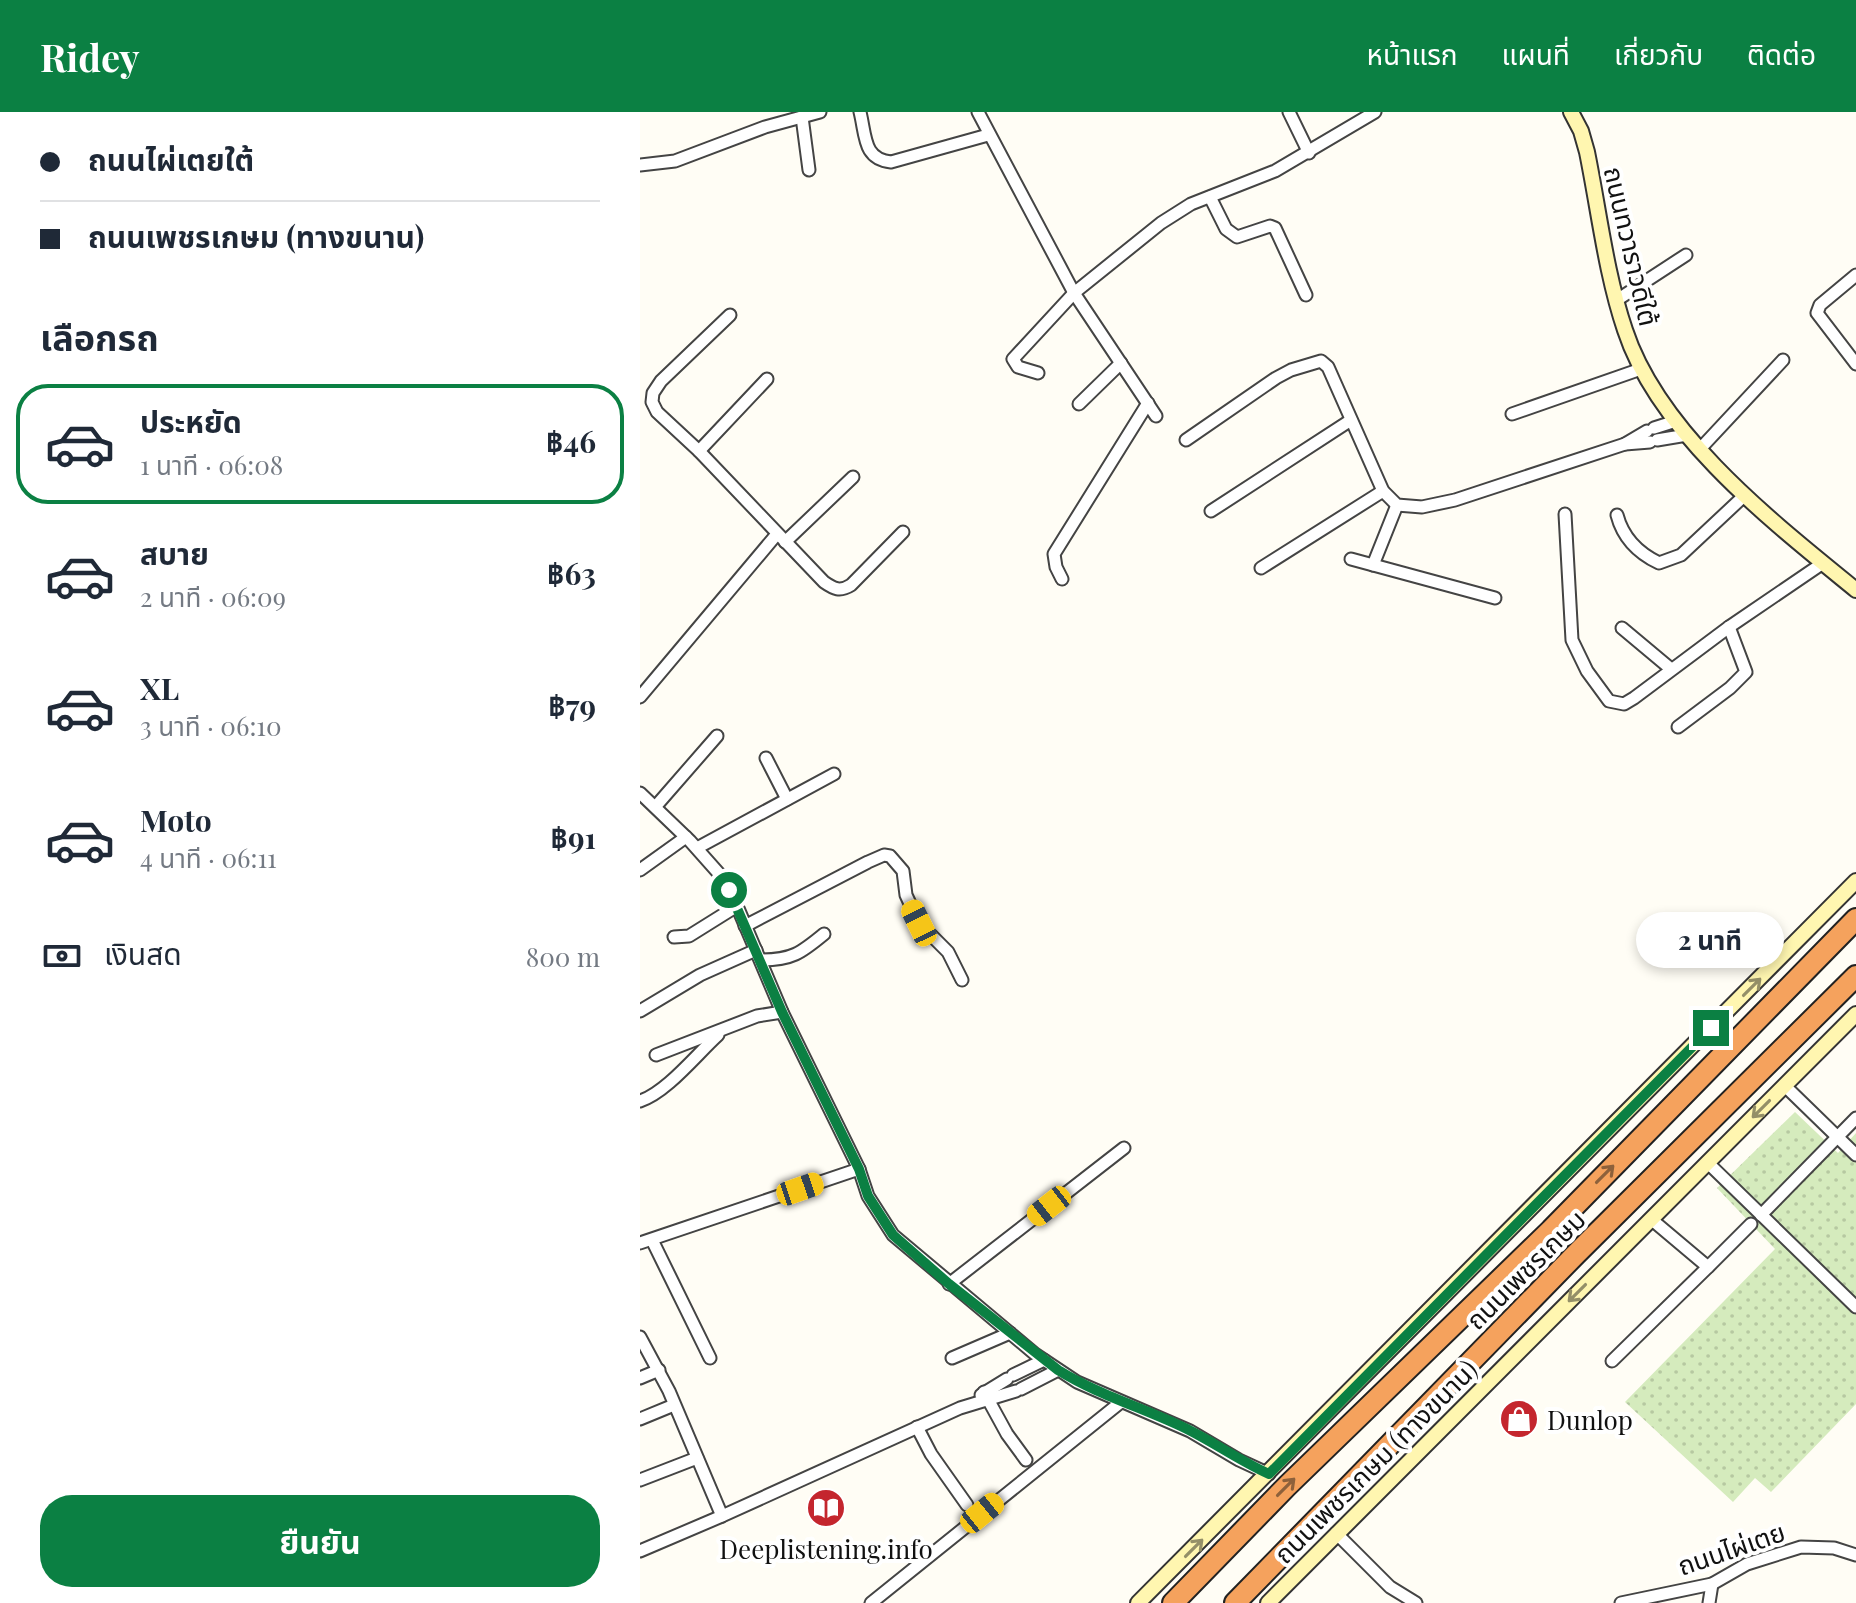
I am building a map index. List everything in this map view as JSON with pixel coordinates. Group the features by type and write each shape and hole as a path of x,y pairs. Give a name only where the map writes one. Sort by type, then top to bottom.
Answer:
{"highway":[{"name":"ถนนเพชรเกษม","path":"1173,1603 1287,1486 1551,1230 1856,919"},
{"name":"ถนนเพชรเกษม","path":"1235,1603 1576,1254 1856,976"}],"main road":[{"name":"ถนนทวาราวดีใต้","path":"1571,112 1587,152 1624,329 1641,369 1676,421 1700,449 1745,495 1856,590"},
{"path":"1138,1603 1856,881"},
{"name":"ถนนเพชรเกษม (ทางขนาน)","path":"1268,1603 1856,1014"}],"street":[{"path":"640,165 675,161 739,136 820,112"},
{"path":"860,112 869,149 879,160 891,162 988,135"},
{"path":"978,112 1074,293 1156,416"},
{"path":"1289,112 1309,153"},
{"path":"1038,373 1018,367 1013,359 1074,293 1161,223 1191,204 1275,171 1375,112"},
{"path":"802,117 809,170"},
{"path":"1210,197 1226,229 1237,237 1262,227 1275,228 1306,295"},
{"path":"1617,300 1686,255"},
{"path":"1856,275 1820,305 1817,313 1856,364"},
{"path":"730,315 661,381 653,393 652,402 657,412 699,451 824,582 835,589 844,590 903,532"},
{"path":"1700,449 1783,360"},
{"path":"1186,440 1276,378 1321,361 1328,367 1383,491 1397,505 1422,507 1455,500 1652,435 1676,421"},
{"path":"1079,404 1121,363"},
{"path":"1512,414 1641,369"},
{"path":"699,451 767,379"},
{"path":"1062,579 1054,554 1148,403"},
{"path":"1211,511 1351,420"},
{"path":"1652,435 1687,435"},
{"path":"640,697 781,538 853,477"},
{"path":"1261,568 1383,491"},
{"path":"1617,515 1630,542 1645,557 1659,563 1681,555 1745,495"},
{"path":"1373,565 1397,505"},
{"path":"1565,514 1572,640 1595,683 1609,701 1624,704 1823,563"},
{"path":"1351,559 1495,598"},
{"path":"1678,727 1746,672 1729,627"},
{"path":"1622,628 1671,669"},
{"path":"656,806 717,736"},
{"path":"766,758 787,799"},
{"path":"697,848 834,774"},
{"path":"640,793 722,877 782,1012 859,1169 868,1196 893,1235 949,1284 1058,1370 1077,1382 1190,1431 1269,1474"},
{"path":"640,870 686,837"},
{"path":"745,926 868,862 884,855 890,856 903,871 906,895 919,923 948,952 962,980"},
{"path":"674,937 689,936 737,906"},
{"path":"640,1011 700,975 759,955 782,960 793,957 824,934"},
{"path":"656,1055 768,1012 782,1012"},
{"path":"640,1101 649,1098 666,1084 724,1029"},
{"path":"1784,1085 1856,1155"},
{"path":"1761,1215 1856,1118"},
{"path":"949,1284 1124,1148"},
{"path":"1707,1162 1856,1305"},
{"path":"710,1358 646,1242 859,1169"},
{"path":"1651,1219 1708,1267"},
{"path":"1612,1361 1751,1224"},
{"path":"952,1358 1010,1333"},
{"path":"640,1337 659,1370 722,1516"},
{"path":"983,1398 1010,1377 1044,1360"},
{"path":"640,1378 659,1370"},
{"path":"640,1551 983,1398 1018,1390 1058,1370"},
{"path":"983,1398 1026,1460"},
{"path":"871,1603 1121,1402"},
{"path":"640,1419 674,1405"},
{"path":"917,1427 931,1454 967,1505"},
{"path":"640,1480 697,1458"},
{"path":"1336,1533 1390,1587 1416,1603"},
{"name":"ถนนไผ่เตย","path":"1621,1603 1712,1584 1747,1564 1801,1547 1834,1548 1856,1555"},
{"path":"1709,1603 1712,1584"}],"green space":[{"path":"1795,1112 1838,1153 1856,1133 1856,1404 1771,1492 1755,1478 1733,1502 1625,1402 1775,1249 1717,1188"}],"place":[{"name":"Dunlop","path":"1519,1419"},
{"name":"Deeplistening.info","path":"826,1508"}],"route":[{"path":"729,890 782,1012 859,1169 868,1196 893,1235 949,1284 1058,1370 1077,1382 1190,1431 1269,1474 1711,1028"}]}
